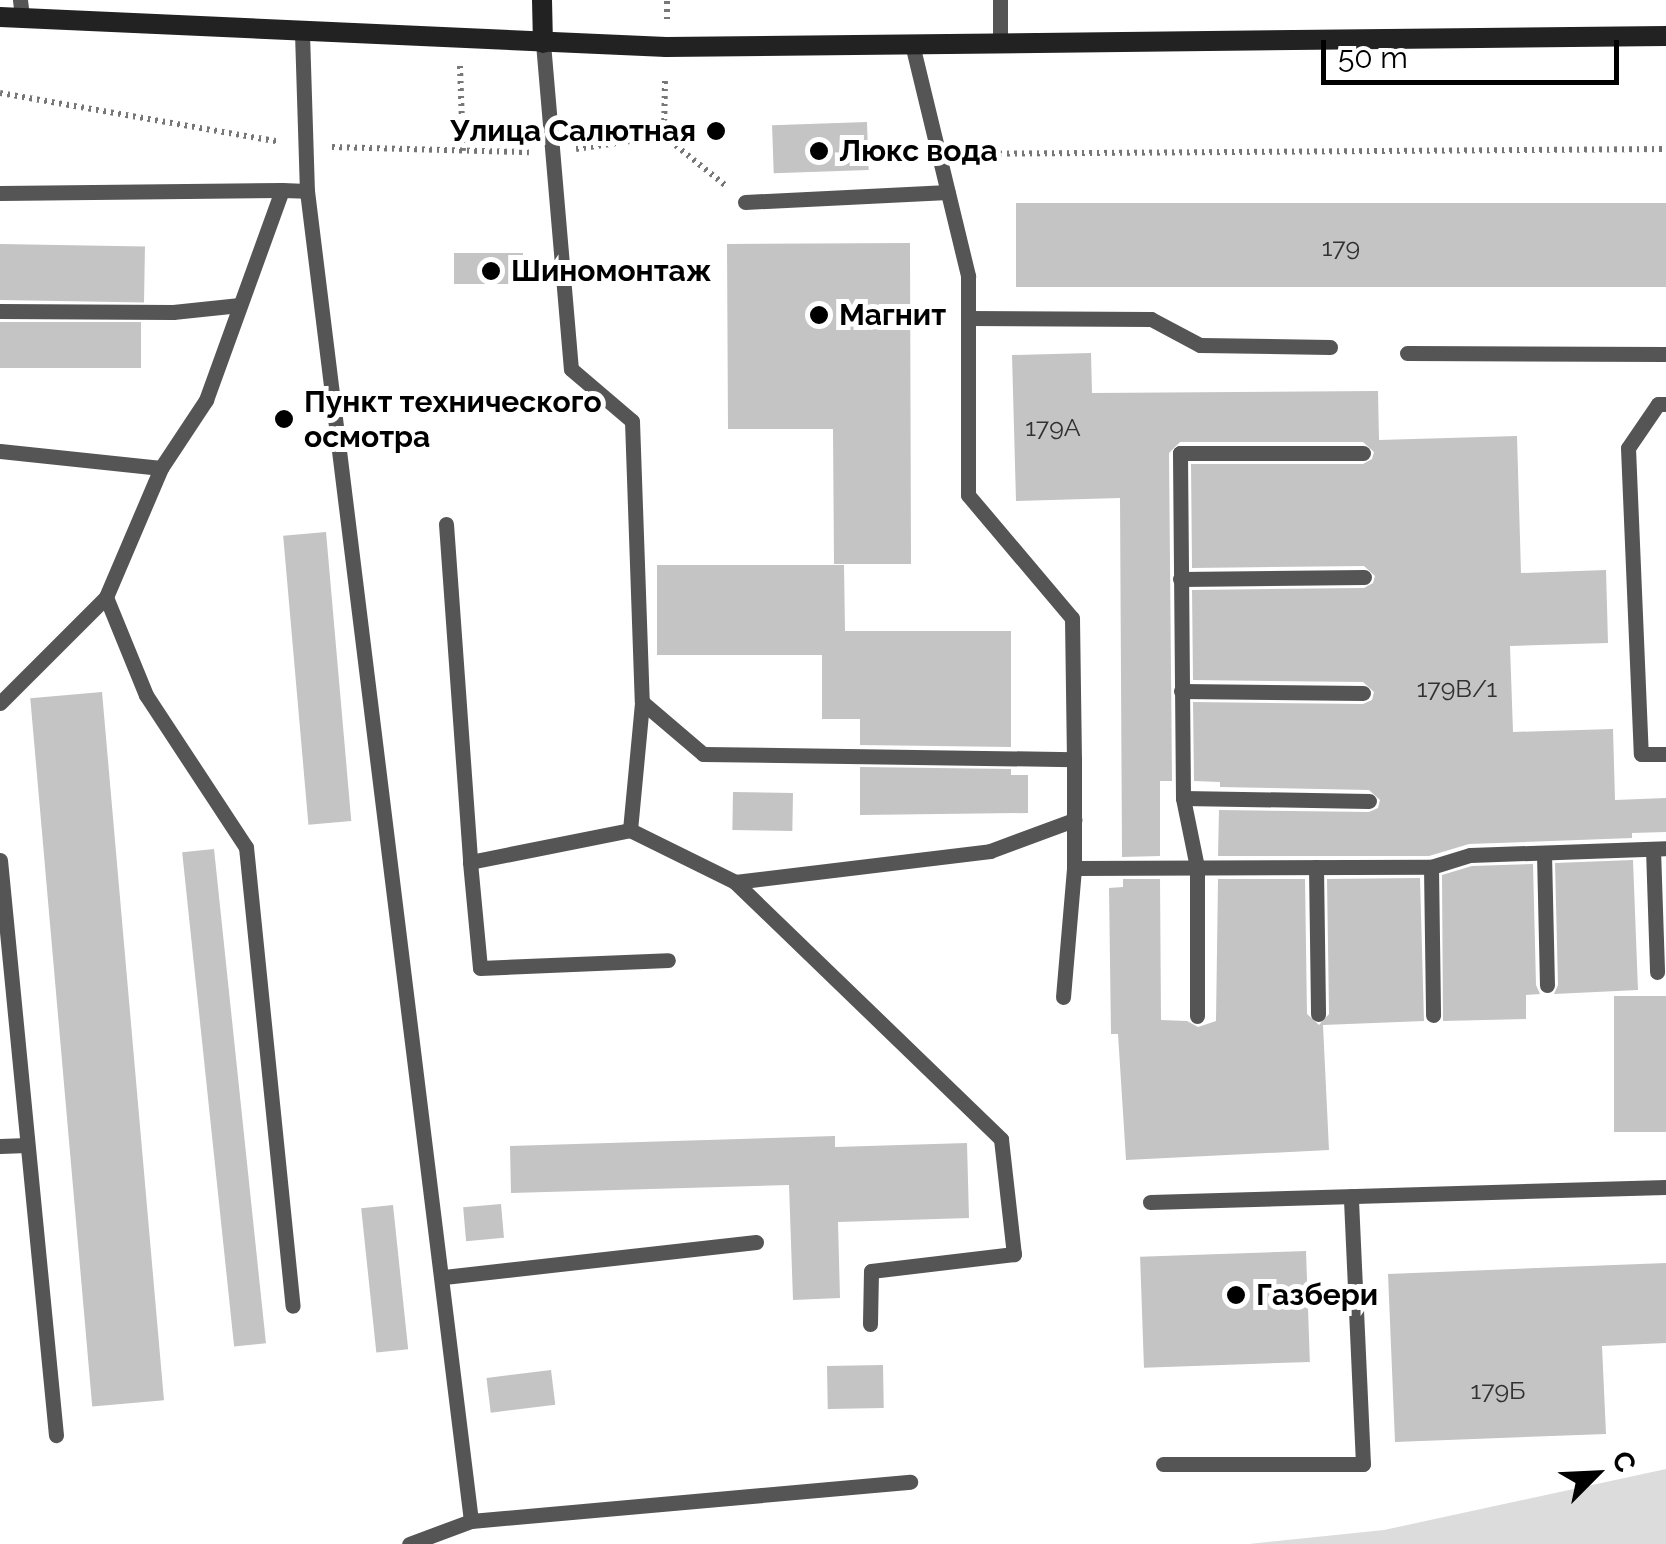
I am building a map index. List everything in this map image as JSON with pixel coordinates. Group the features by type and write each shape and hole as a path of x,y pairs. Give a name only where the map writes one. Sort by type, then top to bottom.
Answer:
{"main road":[{"path":"542,0 543,43"},
{"path":"0,17 21,9 302,33 666,47 1666,36"}],"lane":[{"path":"1000,0 1000,43"},
{"path":"302,33 308,190 472,1521"},
{"path":"543,43 571,369 632,422 642,702 630,830"},
{"path":"912,44 968,276 968,495 1072,618 1074,868 1063,997"},
{"path":"0,703 106,597 161,468 206,400 282,190"},
{"path":"0,193 308,190"},
{"path":"745,202 948,192"},
{"path":"0,311 174,312 240,305"},
{"path":"968,318 1151,319 1200,345 1330,346"},
{"path":"1407,354 1666,354"},
{"path":"1666,404 1658,404 1628,448 1641,754 1666,754"},
{"path":"0,451 161,468"},
{"path":"1197,1016 1197,867 1184,798 1180,690 1180,453 1364,453"},
{"path":"446,524 480,968 668,960"},
{"path":"1180,578 1364,577"},
{"path":"106,597 146,695 246,847 292,1306"},
{"path":"1180,690 1363,693"},
{"path":"642,702 703,754 1074,759"},
{"path":"1184,798 1369,801"},
{"path":"736,882 990,852 1074,820"},
{"path":"470,862 630,830 736,882 1001,1139 1014,1254 871,1271 870,1324"},
{"path":"1074,868 1430,867 1470,855 1660,848 1657,972"},
{"path":"1544,853 1548,985"},
{"path":"0,860 5,972 56,1435"},
{"path":"1316,867 1318,1014"},
{"path":"1430,867 1434,1015"},
{"path":"0,1146 27,1145"},
{"path":"1150,1202 1666,1187"},
{"path":"1163,1464 1363,1464 1352,1196"},
{"path":"444,1277 756,1242"},
{"path":"409,1544 472,1521 910,1482"}],"path":[{"path":"664,136 667,0"},
{"path":"458,39 463,150"},
{"path":"0,93 306,146 552,152 664,136 745,202"},
{"path":"938,154 1666,149"}],"shaded area":[{"path":"1666,1469 1666,1544 1249,1544 1384,1530"}],"building":[{"path":"867,122 869,170 774,173 772,125"},
{"path":"1016,203 1666,203 1666,287 1016,287"},
{"path":"910,243 911,564 834,564 833,429 728,429 727,244"},
{"path":"0,244 145,247 144,303 0,300"},
{"path":"454,253 523,253 523,284 454,284"},
{"path":"0,322 141,322 141,368 0,368"},
{"path":"1091,353 1092,393 1378,391 1379,440 1517,436 1521,573 1606,570 1608,643 1510,646 1513,732 1613,729 1615,800 1666,798 1666,832 1632,833 1632,838 1469,844 1429,856 1218,856 1219,810 1369,812 1378,808 1380,800 1369,790 1220,787 1220,782 1194,781 1193,702 1363,704 1372,700 1374,692 1363,682 1193,680 1192,590 1364,588 1373,583 1375,576 1364,566 1192,568 1191,464 1363,464 1372,459 1374,452 1363,442 1180,442 1169,453 1172,781 1160,781 1160,856 1122,857 1120,498 1016,501 1012,355"},
{"path":"326,532 351,821 308,825 283,536"},
{"path":"657,565 844,565 845,631 1011,631 1011,747 860,745 860,719 822,719 822,655 657,655"},
{"path":"102,692 164,1400 92,1407 30,698"},
{"path":"860,767 1011,769 1011,775 1028,775 1028,813 860,815"},
{"path":"733,792 793,793 792,831 732,830"},
{"path":"214,849 266,1343 234,1347 182,852"},
{"path":"1633,860 1638,990 1554,994 1558,985 1555,863"},
{"path":"1533,864 1536,985 1540,994 1526,995 1526,1019 1443,1021 1442,875 1472,866"},
{"path":"1420,878 1424,1021 1323,1025 1329,1150 1126,1160 1118,1034 1111,1034 1109,888 1123,887 1123,879 1160,879 1161,1020 1187,1021 1198,1027 1216,1021 1218,879 1305,879 1307,1014 1319,1025 1329,1014 1327,879"},
{"path":"1614,996 1666,996 1666,1132 1614,1132"},
{"path":"835,1136 835,1147 967,1143 969,1218 838,1222 840,1298 793,1300 789,1185 511,1193 510,1146"},
{"path":"501,1204 504,1238 466,1241 463,1207"},
{"path":"393,1205 408,1349 376,1353 361,1208"},
{"path":"1306,1251 1310,1362 1144,1368 1140,1257"},
{"path":"1666,1263 1666,1343 1602,1346 1606,1434 1395,1442 1388,1274"},
{"path":"883,1365 884,1408 828,1409 827,1366"},
{"path":"551,1370 555,1405 491,1413 486,1378"}],"place":[{"name":"Улица Салютная","path":"716,131"},
{"name":"Люкс вода","path":"819,151"},
{"name":"Шиномонтаж","path":"491,271"},
{"name":"Магнит","path":"819,315"},
{"name":"Пункт технического осмотра","path":"284,419"},
{"name":"Газбери","path":"1236,1295"}]}
